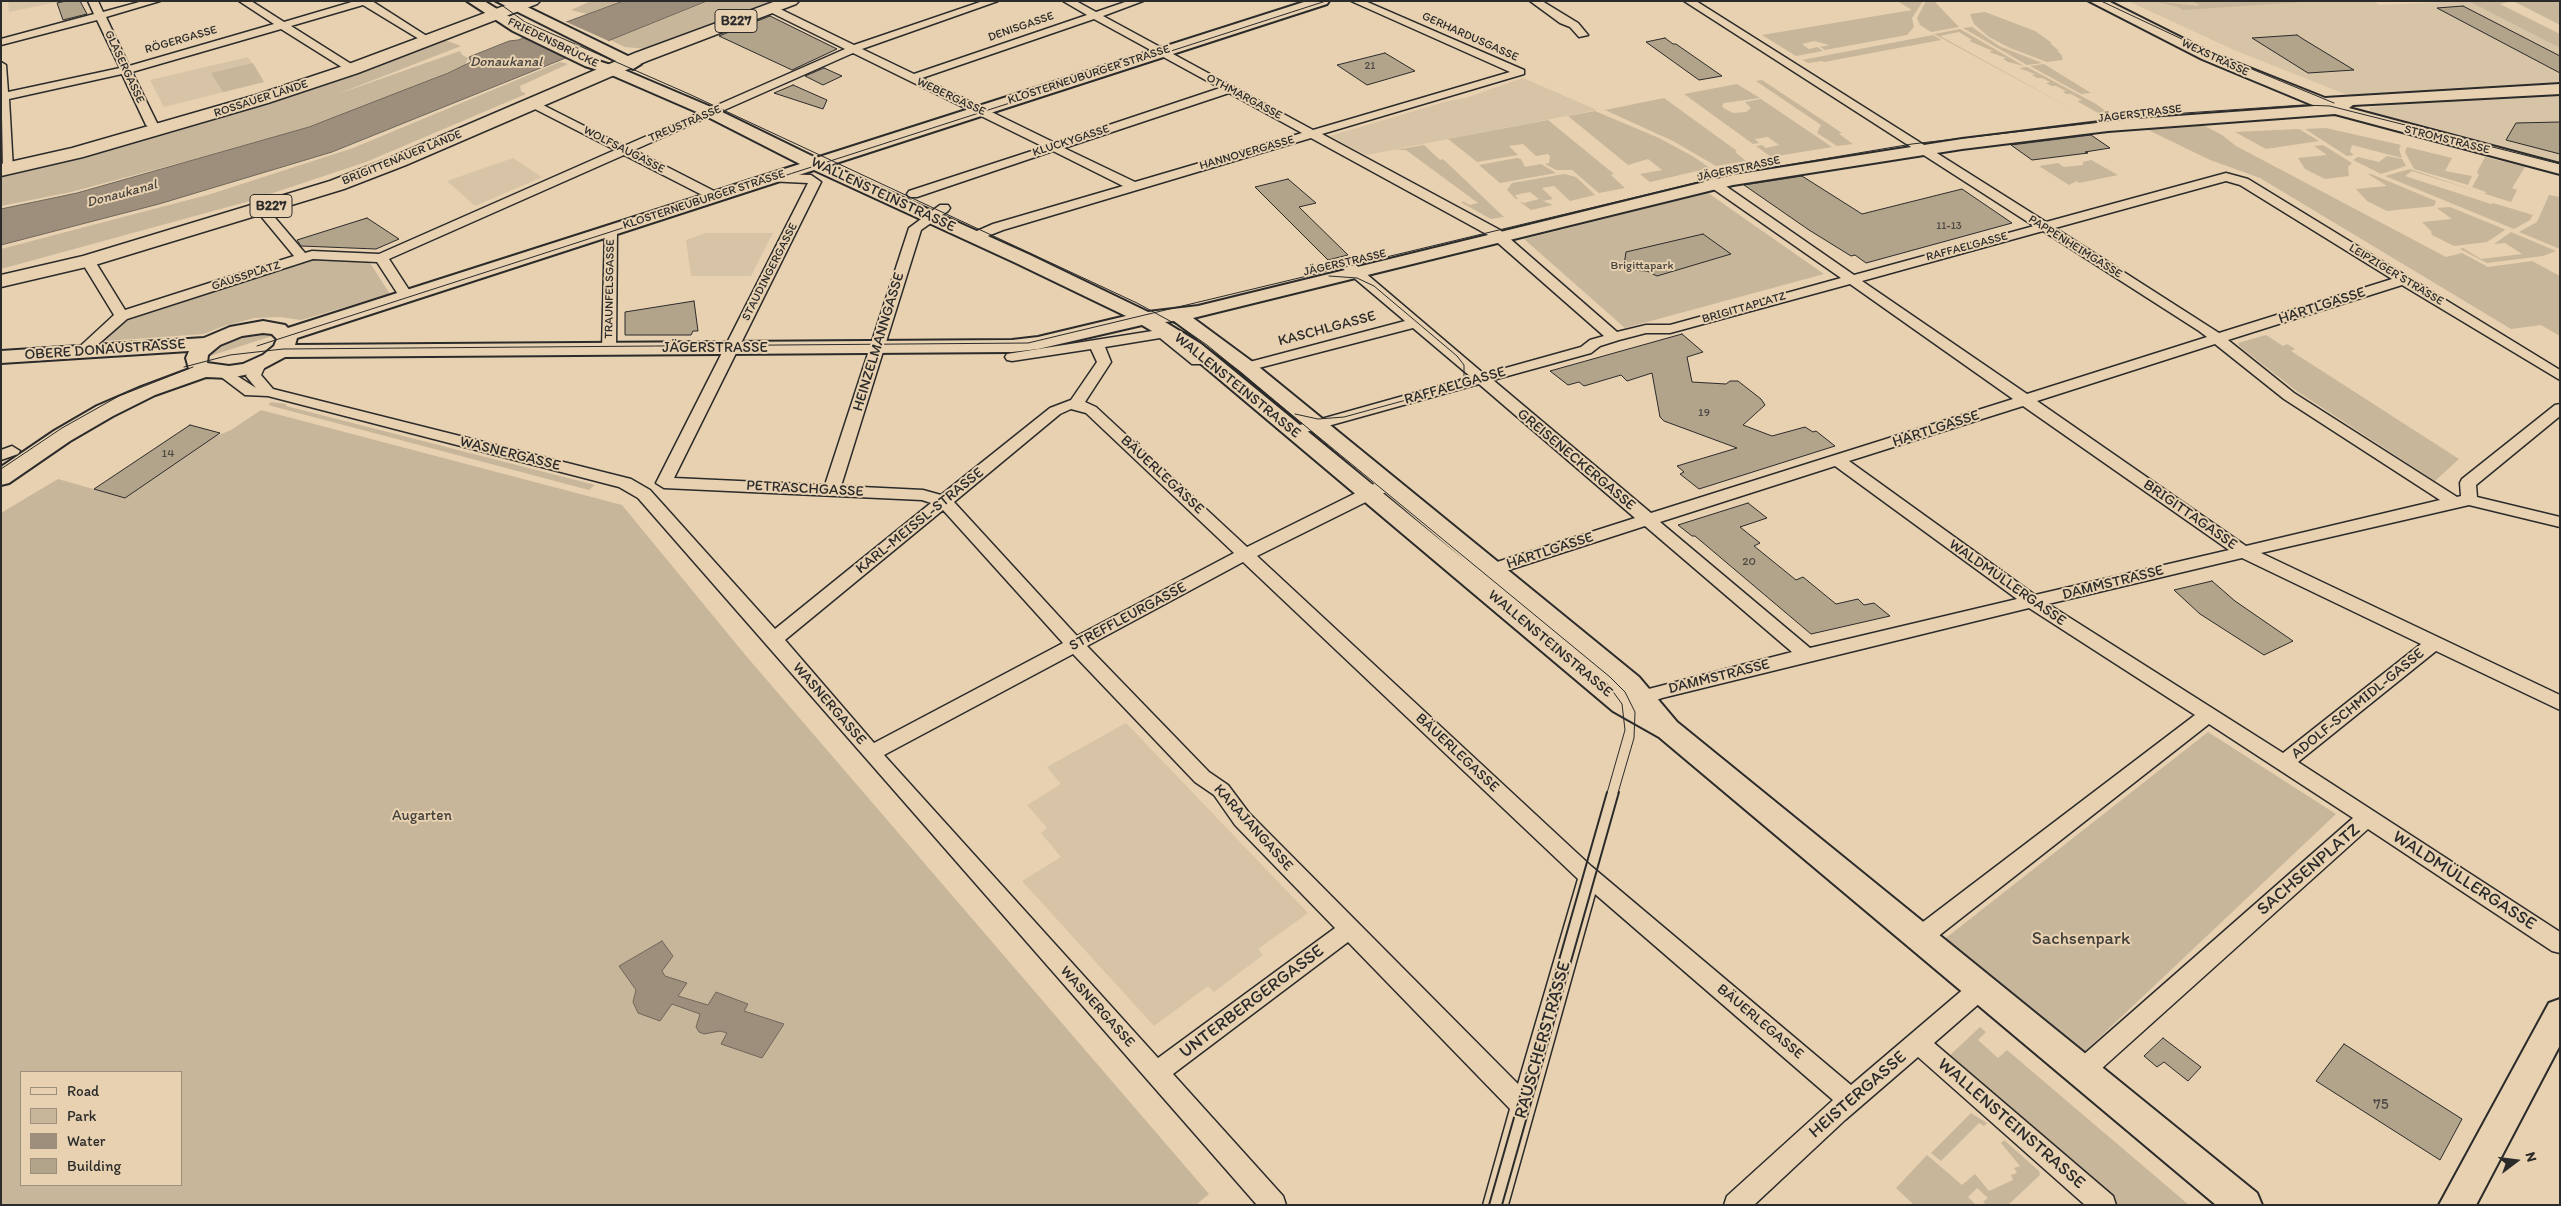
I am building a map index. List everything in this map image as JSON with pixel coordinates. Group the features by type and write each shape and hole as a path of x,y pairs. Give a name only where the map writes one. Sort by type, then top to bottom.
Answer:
{"main road":[{"path":"474,1 504,8"},
{"name":"ROSSAUER LÄNDE","path":"4,169 158,130 352,69 504,8 532,1"},
{"name":"BRIGITTENAUER LÄNDE","path":"1,281 88,261 261,209 367,174 533,104 612,61 630,62 791,1"},
{"name":"KLOSTERNEUBURGER STRASSE","path":"284,343 406,296 1322,1"},
{"name":"WEXSTRASSE","path":"2096,1 2207,56 2317,102 2342,106"},
{"name":"WEXSTRASSE","path":"2110,1 2342,106"},
{"name":"FRIEDENSBRÜCKE","path":"504,8 541,19 612,61"},
{"name":"FRIEDENSBRÜCKE","path":"504,8 518,28 590,63 612,61"},
{"name":"WALLENSTEINSTRASSE","path":"612,61 719,110 836,158 913,194 937,213"},
{"name":"WALLENSTEINSTRASSE","path":"630,62 814,164 937,213 982,234 1154,324 1247,367 1304,428"},
{"name":"JÄGERSTRASSE","path":"1916,145 2108,126 2560,89"},
{"name":"JÄGERSTRASSE","path":"284,343 609,349 877,348 1038,344 1154,324 1351,268 1709,180 1740,167 1916,145 2136,112 2317,102"},
{"name":"STROMSTRASSE","path":"2342,106 2560,162"},
{"name":"STROMSTRASSE","path":"2342,106 2376,121 2560,169"},
{"name":"WALLENSTEINSTRASSE","path":"1154,324 1194,348 1304,428 1379,489 1492,570 1638,704 1919,938"},
{"path":"1,478 62,436 105,411 208,361 231,333 257,327 278,329 284,343 259,364 208,361 128,384 58,421 5,455"},
{"name":"OBERE DONAUSTRASSE","path":"1,357 82,351 208,361"},
{"name":"WALLENSTEINSTRASSE","path":"1379,489 1469,577 1638,704"},
{"path":"1919,938 2244,1205"},
{"path":"2457,1205 2560,1013"}],"street":[{"name":"GLASERGASSE","path":"93,1 152,124 158,130"},
{"path":"1,42 155,1"},
{"path":"244,1 352,69"},
{"name":"TREUSTRASSE","path":"381,258 719,110 853,49 993,1"},
{"name":"OTHMARGASSE","path":"1068,1 1494,233"},
{"name":"DENISGASSE","path":"913,78 1138,1"},
{"name":"GERHARDUSGASSE","path":"1356,1 1520,72"},
{"path":"1535,1 1564,21 1574,25 1582,35"},
{"name":"PAPPENHEIMGASSE","path":"1689,1 2041,227 2204,328 2289,396 2462,501 2560,522"},
{"path":"365,2 428,40"},
{"name":"RÖGERGASSE","path":"2,97 126,70 365,2"},
{"name":"WEBERGASSE","path":"770,8 1133,186"},
{"path":"1,65 4,169"},
{"name":"HANNOVERGASSE","path":"982,234 1133,186 1520,72"},
{"name":"KLUCKYGASSE","path":"913,194 1229,89"},
{"name":"WOLFSAUGASSE","path":"533,104 714,196"},
{"name":"RAFFAELGASSE","path":"1849,279 2219,178 2230,177"},
{"name":"LEIPZIGER STRASSE","path":"2230,177 2244,182 2560,376"},
{"name":"STAUDINGERGASSE","path":"664,483 814,182 811,179 771,178"},
{"path":"1709,180 1849,279"},
{"path":"261,209 302,258"},
{"name":"HEINZELMANNGASSE","path":"832,490 915,228 937,213"},
{"name":"TRAUNFELSGASSE","path":"609,349 611,230"},
{"path":"1494,233 1614,337"},
{"name":"GAUSSPLATZ","path":"82,351 112,322 122,316 302,258 312,255 381,258"},
{"path":"381,258 406,296"},
{"path":"88,261 122,316"},
{"name":"GREISENECKERGASSE","path":"1351,268 1807,655"},
{"name":"BRIGITTAPLATZ","path":"1614,337 1646,329 1670,329 1849,279"},
{"name":"BRIGITTAGASSE","path":"1849,279 2244,552 2433,644 2560,703"},
{"name":"HARTLGASSE","path":"1469,577 2219,340 2402,280"},
{"name":"KASCHLGASSE","path":"1247,367 1415,323"},
{"path":"1012,357 1097,345 1154,324 1197,361"},
{"name":"RAFFAELGASSE","path":"1304,428 1479,378 1586,350 1595,343 1614,337"},
{"path":"1073,404 1078,400 1104,362 1097,345"},
{"name":"WASNERGASSE","path":"208,361 250,392 268,392 625,483 644,494 870,753 1274,1205"},
{"path":"259,364 253,376 268,392"},
{"name":"KARL-MEISSL-STRASSE","path":"773,640 1055,411 1073,404"},
{"name":"BÄUERLEGASSE","path":"1073,404 1091,410 1234,541 1244,555 1589,876 1852,1101"},
{"path":"2462,501 2468,483 2560,408"},
{"name":"WALDMÜLLERGASSE","path":"1837,460 2032,602 2208,715"},
{"name":"PETRASCHGASSE","path":"664,483 923,495 945,502"},
{"name":"STREFFLEURGASSE","path":"870,753 1244,555 1379,489"},
{"name":"DAMMSTRASSE","path":"1638,704 1807,655 2462,501"},
{"name":"KARAJANGASSE","path":"945,502 1075,645 1202,777 1221,790 1234,810 1348,930 1524,1107"},
{"name":"ADOLF-SCHMIDL-GASSE","path":"2284,763 2433,644"},
{"path":"1919,938 2208,715"},
{"name":"SACHSENPLATZ","path":"2082,1071 2367,818 2208,715"},
{"name":"WALDMÜLLERGASSE","path":"2367,818 2560,944"},
{"name":"RAUSCHERSTRASSE","path":"1495,1205 1589,876"},
{"name":"UNTERBERGERGASSE","path":"1156,1073 1348,930"},
{"name":"HEISTERGASSE","path":"1736,1205 1836,1112 1852,1101 1980,988"},
{"name":"WALLENSTEINSTRASSE","path":"1918,1043 2104,1205"}],"shaded area":[{"path":"8,1 62,1 9,12"},
{"path":"2128,1 2372,1 2380,5 2468,1 2560,48 2560,83 2353,96 2234,50"},
{"path":"248,57 264,82 164,107 150,80"},
{"path":"1523,78 1597,110 1366,155 1330,136 1448,101 1465,98"},
{"path":"2560,94 2560,164 2370,116 2370,107"},
{"path":"513,158 542,177 475,206 447,181"},
{"path":"706,233 773,233 751,276 691,276 686,240"},
{"path":"1126,723 1308,913 1258,949 1263,955 1214,992 1208,986 1154,1026 1022,881 1061,857 1041,833 1047,828 1027,805 1061,784 1047,767"}],"green space":[{"path":"591,1 620,1 587,14 571,10"},
{"path":"709,1 782,1 648,49 625,47 610,40"},
{"path":"1897,1 1923,1 1912,18 1914,27 1907,35 1825,50 1820,47 1829,45 1814,41 1802,44 1809,49 1817,47 1823,51 1796,56 1762,35 1912,10"},
{"path":"1926,1 1934,1 1959,27 1931,32 1920,25 1917,18"},
{"path":"2154,1 2197,6 2199,5 2193,1 2319,1 2183,10"},
{"path":"2468,1 2512,1 2500,4 2560,34 2560,48"},
{"path":"2513,1 2560,1 2560,25 2529,9"},
{"path":"1985,12 2035,31 2052,43 2050,43 2059,51 2057,51 2061,54 2063,60 2047,62 2010,48 1989,37 1974,24 1970,14"},
{"path":"1972,27 1999,46 2042,63 2027,65 1963,28"},
{"path":"1960,29 2024,66 2008,62 2003,59 2006,58 1989,52 1993,51 1969,41 1972,40 1959,32 1940,36 2081,114 1934,34"},
{"path":"1933,35 1941,40 1824,62 1808,63 1802,60"},
{"path":"442,39 461,46 335,95 460,51 462,55 468,58 465,65 366,106 308,127 191,160 71,192 1,206 1,174"},
{"path":"560,62 568,64 520,86 521,91 526,94 366,162 246,202 1,269 1,249 211,194 353,148"},
{"path":"253,63 264,82 223,92 211,73"},
{"path":"2044,64 2091,93 2081,94 2030,66"},
{"path":"2027,67 2096,104 2107,112 2098,113 2077,101 2082,100 2071,94 2066,94 2063,92 2066,91 2056,86 2046,83 2050,82 2042,78 2032,75 2035,74 2019,68"},
{"path":"1762,80 1842,133 1839,134 1853,144 1837,146 1817,133 1821,125 1756,81"},
{"path":"1737,84 1760,98 1724,103 1722,106 1725,109 1733,113 1746,112 1751,108 1745,102 1761,99 1832,147 1771,157 1756,146 1762,145 1766,148 1779,145 1768,137 1755,139 1759,143 1753,144 1684,94"},
{"path":"1664,98 1737,151 1735,152 1746,161 1716,166 1673,141 1605,110"},
{"path":"1595,111 1659,138 1710,168 1650,182 1640,174 1662,170 1648,159 1628,165 1568,116"},
{"path":"1548,120 1614,174 1611,175 1625,188 1599,193 1572,170 1556,170 1545,164 1549,163 1550,156 1548,154 1536,156 1523,144 1509,146 1518,155 1477,162 1448,139"},
{"path":"2199,123 2222,135 2236,146 2446,257 2462,253 2488,267 2532,261 2560,276 2560,336 2541,325 2511,329 2260,178 2210,160 2144,128"},
{"path":"2326,128 2401,145 2399,149 2402,158 2352,145 2350,152 2354,155 2347,156 2305,129"},
{"path":"2299,129 2319,141 2266,149 2235,132"},
{"path":"1424,145 1440,160 1443,159 1504,217 1491,219 1462,203 1462,201 1470,205 1478,203 1406,150 1395,150"},
{"path":"2323,145 2352,163 2348,167 2349,176 2325,179 2305,169 2298,158 2327,155 2314,146"},
{"path":"2407,147 2452,158 2445,171 2472,176 2468,185 2414,169 2405,152"},
{"path":"2387,156 2402,159 2406,166 2381,174 2353,160 2358,157 2379,162"},
{"path":"2485,157 2525,167 2512,188 2517,190 2511,202 2485,194 2486,192 2472,187 2479,175 2477,172"},
{"path":"1517,158 1521,159 1525,167 1541,164 1556,173 1500,183 1479,165"},
{"path":"2091,160 2118,175 2079,183 2077,181 2069,185 2039,166 2058,163 2064,167 2083,165 2083,162"},
{"path":"2410,169 2478,192 2412,171 2405,176 2491,204 2533,215 2530,220 2514,229 2385,176"},
{"path":"1564,174 1576,177 1595,195 1570,201 1554,186 1542,188 1553,199 1543,201 1553,205 1531,210 1519,201 1524,203 1539,199 1530,192 1515,195 1518,199 1516,199 1507,190 1512,183"},
{"path":"2368,174 2436,201 2434,206 2387,211 2367,201 2356,189 2387,186"},
{"name":"Brigittapark","path":"1708,193 1824,274 1625,328 1524,239"},
{"path":"2549,195 2560,197 2560,249 2519,232 2537,222"},
{"path":"2450,207 2505,230 2487,242 2454,246 2432,235 2431,231 2422,222 2452,219 2437,208"},
{"path":"2511,232 2556,251 2543,256 2487,263 2460,249 2463,248 2481,259 2522,254 2505,243 2494,244"},
{"path":"311,259 370,263 390,294 301,320 280,317 254,318 204,334 105,341 121,324 129,320"},
{"path":"263,333 272,336 207,357 209,352 230,338"},
{"path":"2266,335 2283,346 2287,344 2295,349 2291,351 2459,459 2435,481 2298,392 2239,346 2238,343"},
{"path":"271,402 286,404 286,406 595,485 589,490 268,405"},
{"name":"Augarten","path":"261,410 622,505 747,657 1209,1194 1196,1205 1,1205 1,513 58,479 125,498 214,437 231,430"},
{"name":"Sachsenpark","path":"2208,732 2336,814 2081,1055 1942,941"},
{"path":"1980,1027 1986,1032 1978,1040 1998,1058 2007,1050 2189,1205 2118,1205 1948,1057"},
{"path":"1971,1113 1987,1123 1984,1126 1979,1123 1941,1161 1931,1153"},
{"path":"2004,1140 2039,1171 2040,1175 2008,1205 1986,1205 1983,1202 1988,1198 1977,1188 1968,1197 1976,1205 1914,1205 1896,1188 1927,1155 1962,1185 1975,1174 1989,1191 2013,1180 2011,1175 2017,1173 2014,1168 2020,1166 2001,1143"}],"water":[{"name":"Donaukanal","path":"623,1 707,1 332,152 159,204 1,245 1,209 77,193 309,127 448,73 471,62 469,57"},
{"path":"662,941 673,956 662,971 665,976 687,983 678,996 708,1005 716,992 748,1004 744,1011 784,1024 762,1058 721,1044 727,1033 720,1031 704,1034 699,1032 696,1027 700,1014 672,1004 660,1021 638,1013 633,1002 636,990 619,966"}],"pier":[{"path":"562,20 611,42 569,59 521,36"}],"building":[{"path":"80,1 87,14 63,20 57,3"},
{"path":"2463,6 2560,56 2560,73 2437,8"},
{"path":"770,16 837,49 792,70 719,36"},
{"path":"2297,35 2354,70 2308,73 2252,38"},
{"path":"1665,38 1722,76 1699,80 1646,42"},
{"path":"1385,53 1415,71 1367,85 1337,65"},
{"path":"824,68 842,76 823,85 805,76"},
{"path":"793,85 827,100 823,109 774,93"},
{"path":"2560,122 2560,154 2506,140 2516,123"},
{"path":"2091,135 2110,148 2085,152 2088,153 2032,160 2011,145"},
{"path":"1802,176 1862,214 1962,189 2012,223 1866,263 1809,230 1744,185"},
{"path":"1288,179 1316,203 1299,207 1348,255 1328,260 1255,187"},
{"path":"367,218 399,239 376,249 301,246 297,240"},
{"path":"1703,234 1731,254 1657,276 1647,271 1631,270 1624,265 1626,252"},
{"path":"694,301 698,331 693,331 691,335 625,335 625,312"},
{"path":"1682,334 1703,352 1687,357 1692,382 1726,384 1730,381 1738,381 1761,399 1765,405 1743,425 1772,436 1805,427 1813,432 1816,431 1835,446 1699,489 1680,474 1684,472 1677,466 1737,448 1664,421 1660,417 1652,373 1627,381 1621,375 1584,386 1579,382 1568,385 1550,371"},
{"path":"190,425 220,433 125,498 94,489"},
{"path":"1748,503 1767,518 1740,527 1760,543 1754,546 1796,580 1803,577 1836,604 1858,599 1864,605 1874,603 1890,616 1811,634 1695,536 1692,536 1678,525"},
{"path":"2212,581 2235,601 2293,641 2264,655 2200,614 2174,590"},
{"path":"2163,1038 2201,1067 2188,1081 2164,1062 2157,1067 2144,1056"},
{"path":"2344,1044 2462,1119 2440,1160 2316,1081"}],"tram line":[{"path":"496,1 525,22 689,94 832,161"},
{"path":"832,161 1326,1"},
{"path":"2101,1 2203,49 2334,103"},
{"path":"1155,313 1728,175 1912,144 2170,114 2303,105 2330,106 2560,164"},
{"path":"257,346 832,161"},
{"path":"832,161 1155,313"},
{"path":"1295,414 1318,419 1344,417 1443,390 1456,384 1464,376 1464,365 1457,356 1374,286 1357,278 1329,276"},
{"path":"184,367 230,355 283,349 1028,343 1155,313"},
{"path":"1155,313 1181,327 1207,345 1610,677 1625,692 1635,712 1634,738 1618,793"},
{"path":"1,469 62,428 119,396 193,367"},
{"path":"1606,682 1622,704 1625,730 1607,793"},
{"path":"1489,1205 1607,792"},
{"path":"1502,1205 1619,792"}]}
